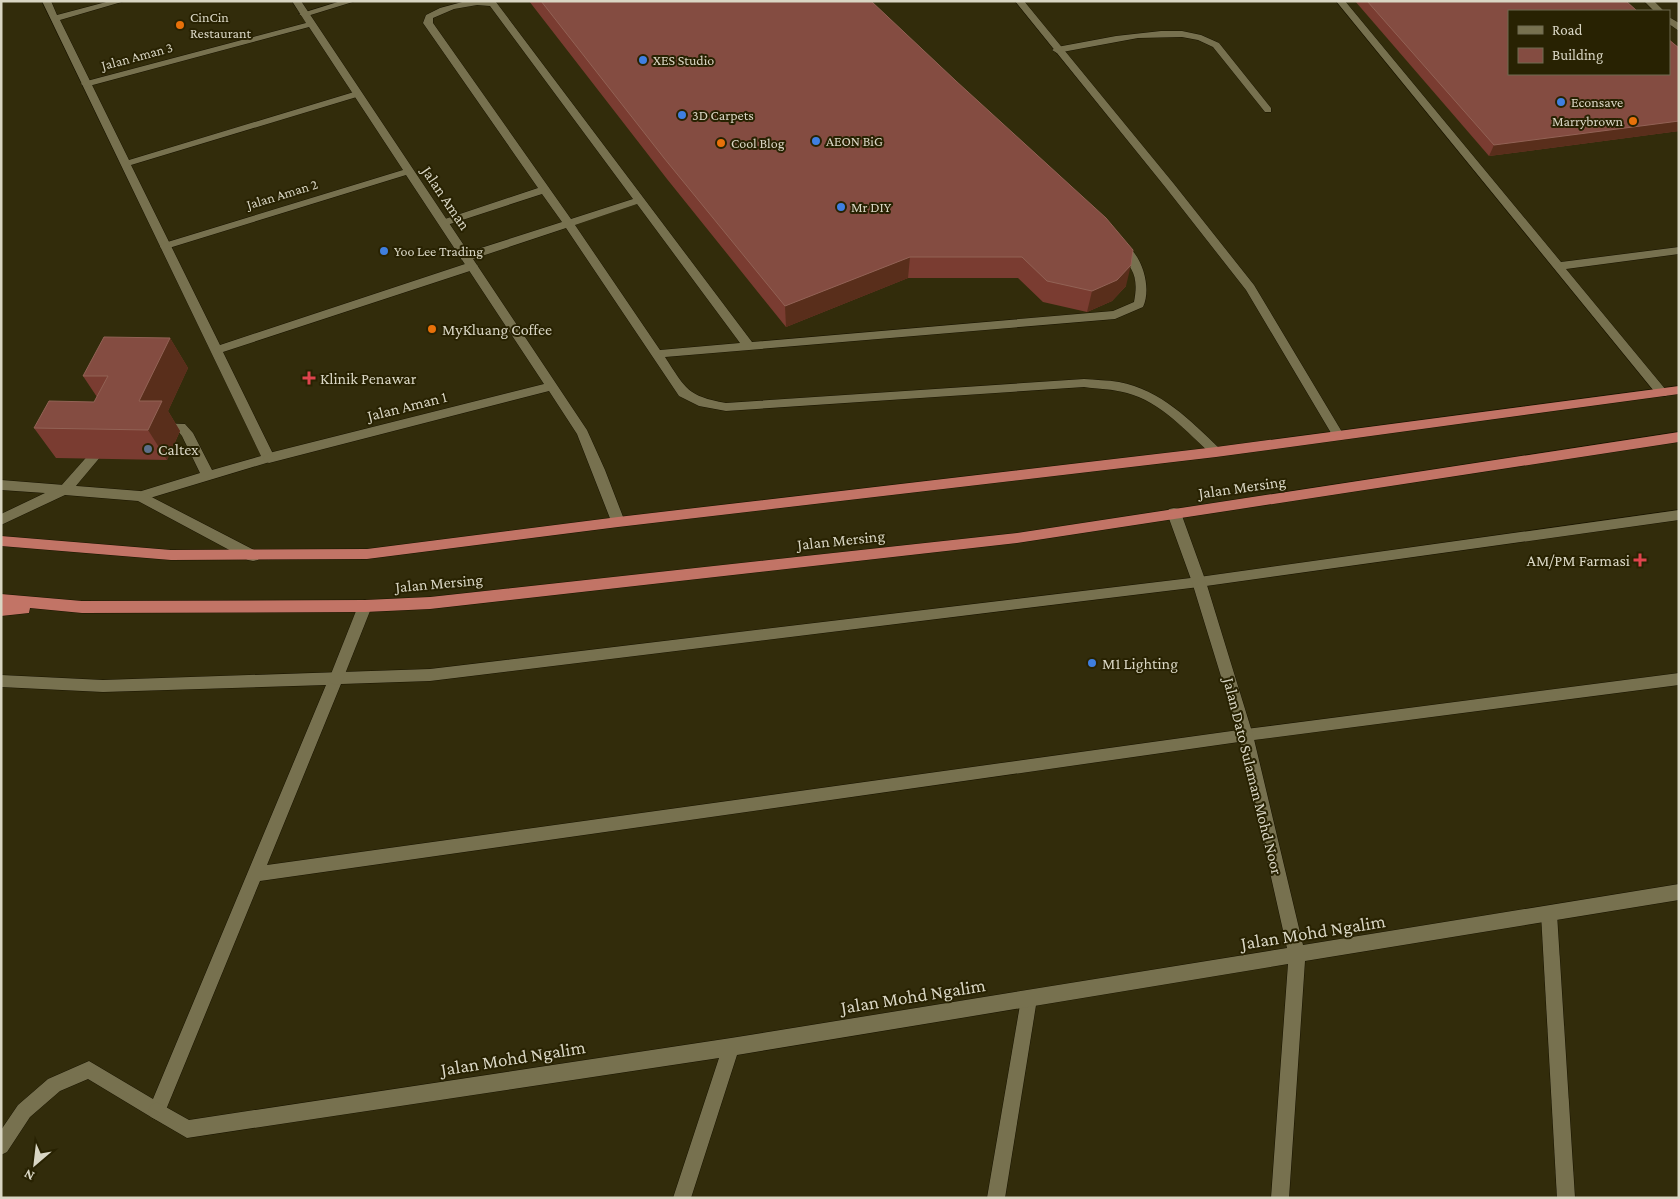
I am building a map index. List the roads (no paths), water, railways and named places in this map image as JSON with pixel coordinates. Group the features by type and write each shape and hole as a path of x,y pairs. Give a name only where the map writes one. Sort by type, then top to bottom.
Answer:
{"highway":[{"path":"1,541 172,555 367,554 618,522 1216,452 1679,390"},
{"name":"Jalan Mersing","path":"1,600 82,607 365,606 430,603 1017,538 1174,513 1227,508 1679,437"},
{"path":"1,610 82,607"}],"street":[{"path":"46,1 269,458"},
{"path":"54,19 121,1"},
{"name":"Jalan Aman","path":"296,1 583,433 600,470 618,522"},
{"path":"304,14 352,1"},
{"path":"1019,1 1057,50 1170,186 1250,288 1338,435"},
{"path":"1340,1 1662,393"},
{"path":"1648,1 1658,10"},
{"path":"749,346 493,4 472,2 437,11 429,17 428,23 568,223 683,393 703,403 726,407 1084,383 1120,387 1150,397 1170,409 1216,452"},
{"name":"Jalan Aman 3","path":"86,84 311,24"},
{"path":"1057,50 1137,35 1198,36 1216,45 1268,110"},
{"path":"125,164 357,94"},
{"name":"Jalan Aman 2","path":"165,246 409,171"},
{"path":"443,223 544,190"},
{"path":"217,350 469,261 568,223 640,200"},
{"path":"656,354 1114,315 1139,304 1143,287 1135,259 1114,240"},
{"path":"1558,266 1679,250"},
{"name":"Jalan Aman 1","path":"140,496 269,458 552,386"},
{"path":"151,426 181,427 187,433 208,476"},
{"path":"1,520 65,490 109,439"},
{"path":"1,485 140,496 253,556"},
{"name":"Jalan Dato Sulaman Mohd Noor","path":"1174,513 1199,582 1246,735 1297,956 1280,1198"},
{"path":"1,681 103,686 430,675 1199,582 1679,515"},
{"path":"157,1111 365,606"},
{"path":"255,874 1246,735 1679,679"},
{"name":"Jalan Mohd Ngalim","path":"1,1146 24,1111 54,1085 89,1070 187,1129 731,1047 1297,956 1679,892"},
{"path":"1549,914 1566,1198"},
{"path":"996,1198 1029,999"},
{"path":"682,1198 731,1047"}],"place":[{"name":"CinCin Restaurant","path":"180,25"},
{"name":"XES Studio","path":"643,60"},
{"name":"Econsave","path":"1561,102"},
{"name":"3D Carpets","path":"682,115"},
{"name":"Marrybrown","path":"1633,121"},
{"name":"AEON BiG","path":"816,141"},
{"name":"Cool Blog","path":"721,143"},
{"name":"Mr DIY","path":"841,207"},
{"name":"Yoo Lee Trading","path":"384,251"},
{"name":"MyKluang Coffee","path":"432,329"},
{"name":"Klinik Penawar","path":"309,378"},
{"name":"Caltex","path":"148,449"},
{"name":"AM/PM Farmasi","path":"1640,560"},
{"name":"M1 Lighting","path":"1092,663"}]}
